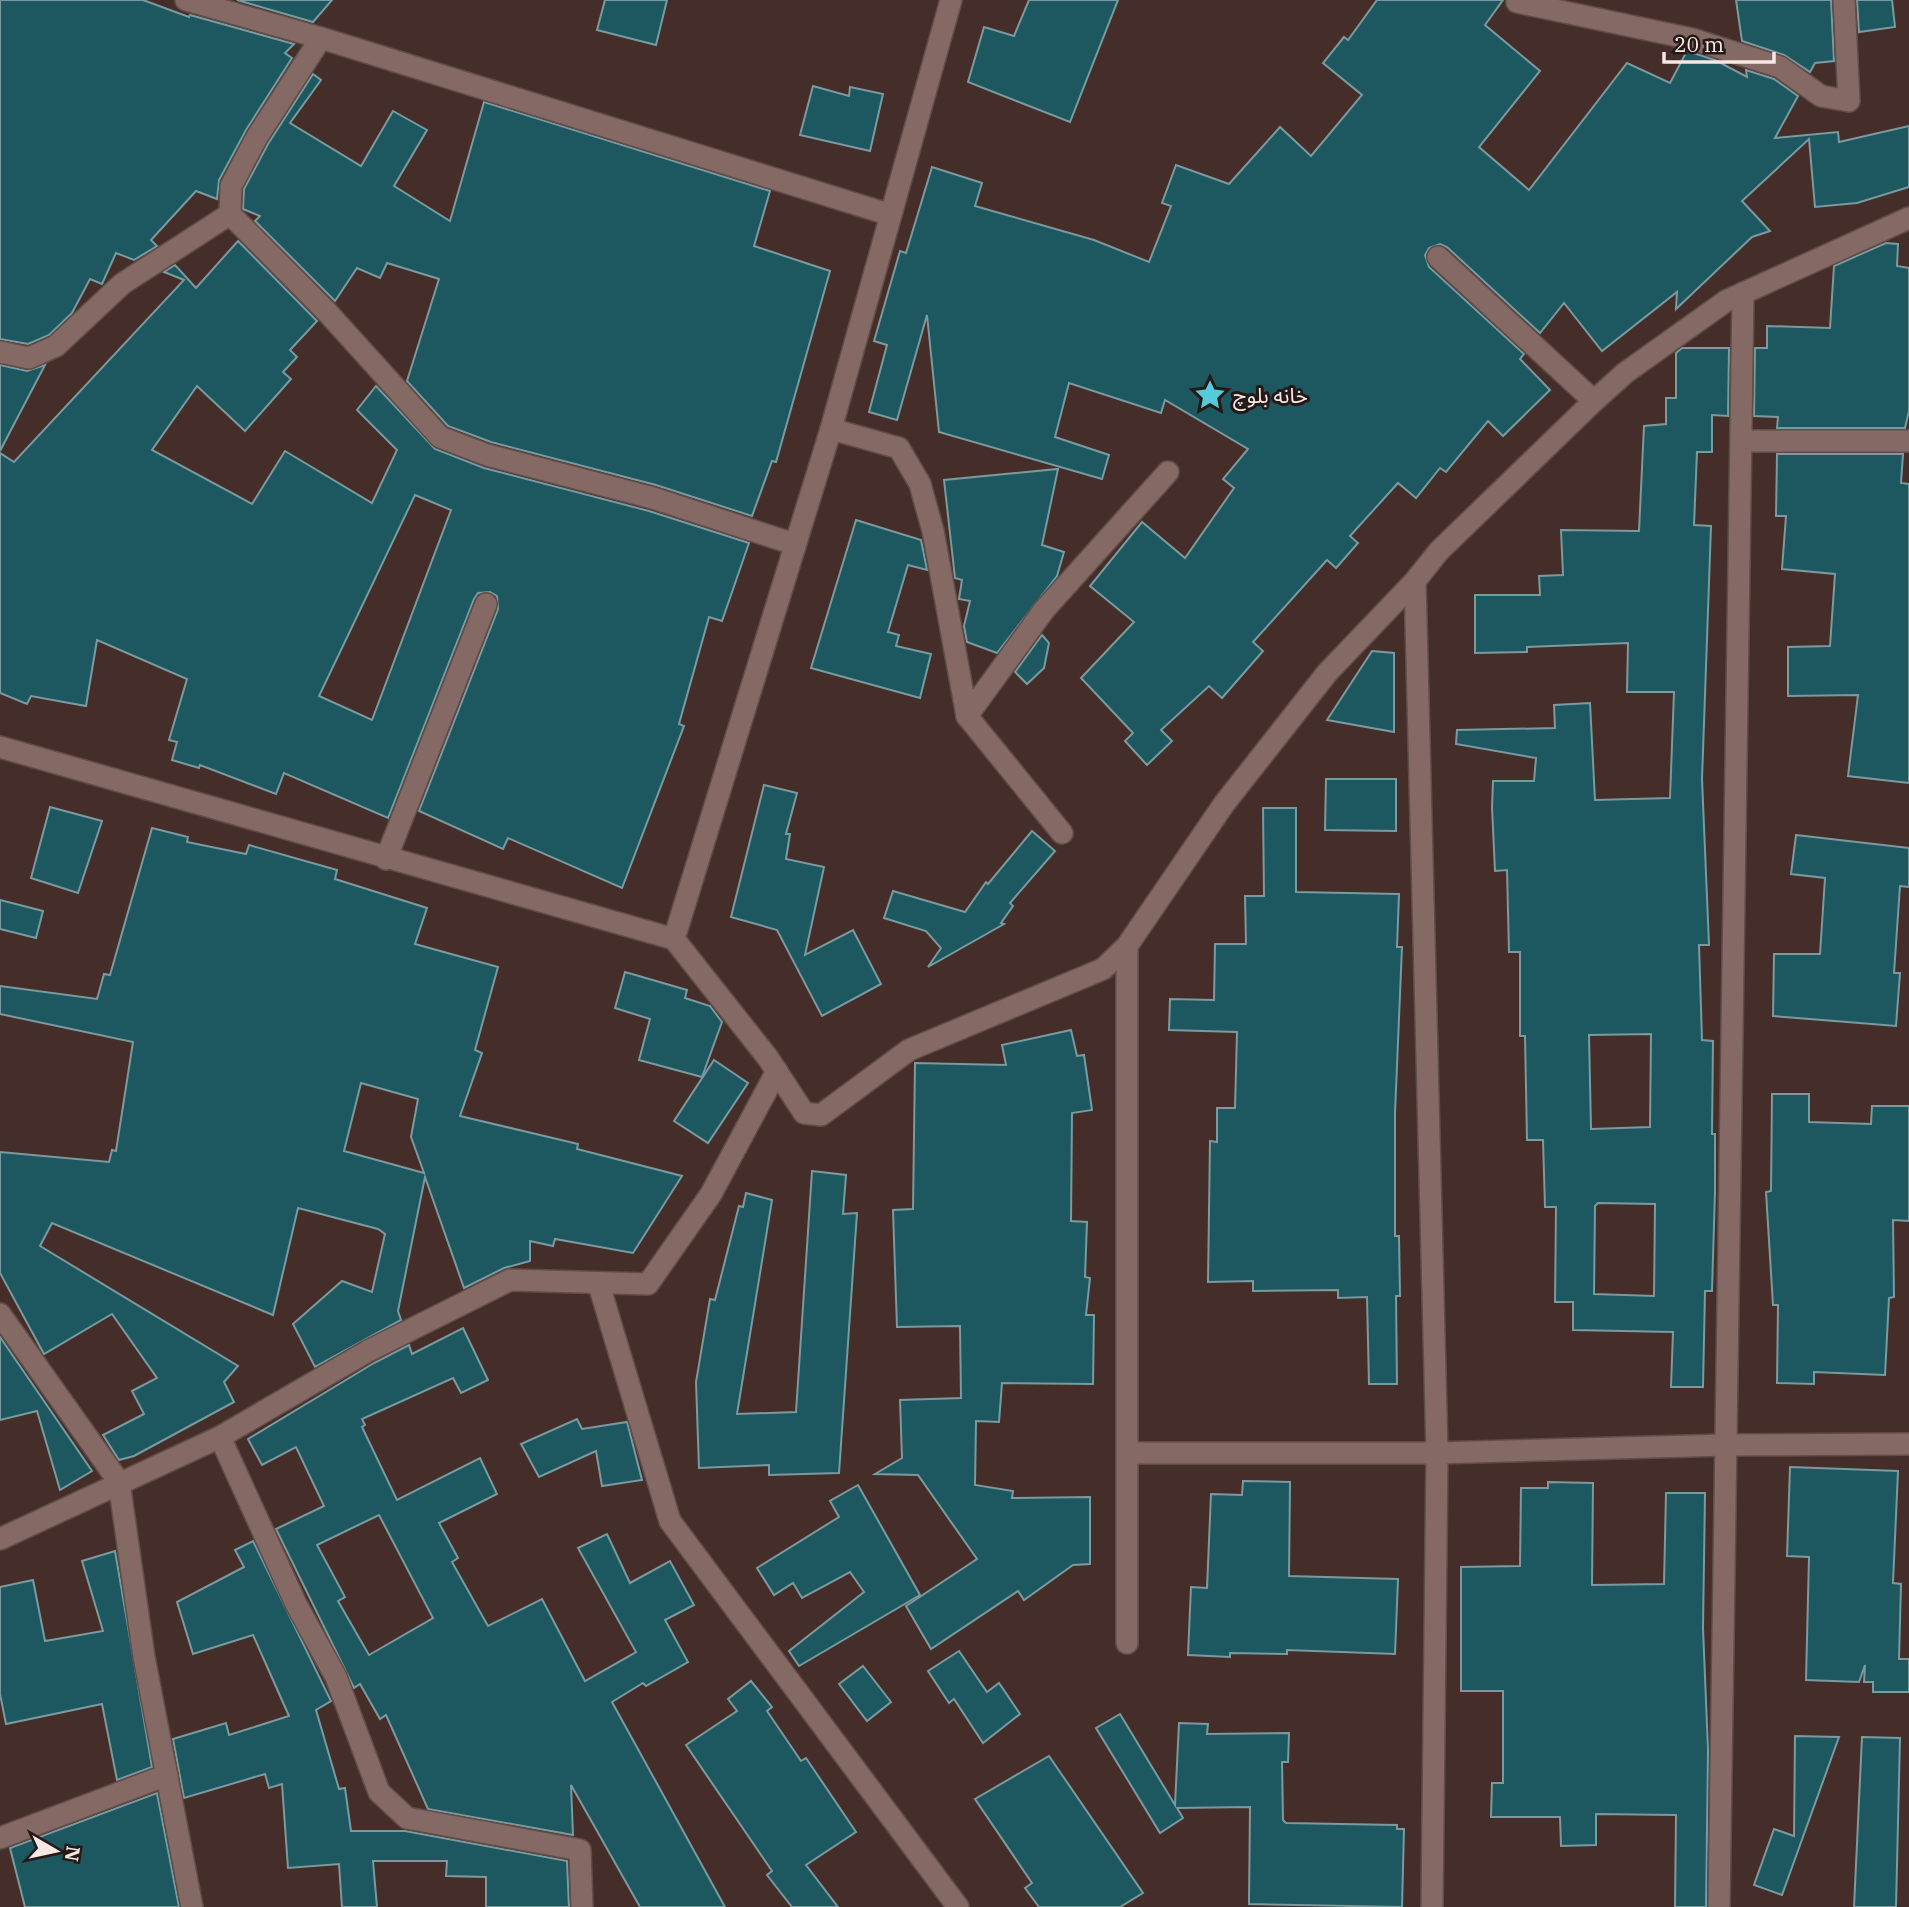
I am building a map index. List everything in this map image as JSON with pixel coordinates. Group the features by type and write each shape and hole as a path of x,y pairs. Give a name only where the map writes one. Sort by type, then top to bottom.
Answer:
{"street":[{"path":"674,939 793,544 831,429 951,0"},
{"path":"1517,2 1692,38 1780,67 1821,96 1849,101 1844,0"},
{"path":"192,1 321,38 891,215"},
{"path":"321,38 257,137 231,186 230,214 328,313 440,437 487,455 653,498 793,544"},
{"path":"0,352 29,358 56,345 122,284 230,214"},
{"path":"0,747 674,939 777,1071 804,1113 821,1115 909,1050 1103,969 1128,946 1224,804 1327,673 1415,581 1439,551 1594,401 1625,373 1726,301 1909,218"},
{"path":"1438,257 1594,401"},
{"path":"1719,1907 1743,293"},
{"path":"831,429 899,448 920,484 933,531 967,716 1062,834"},
{"path":"1742,441 1909,441"},
{"path":"967,716 1044,610 1168,472"},
{"path":"1415,581 1437,1453 1432,1907"},
{"path":"386,859 486,604"},
{"path":"1127,1643 1128,946"},
{"path":"0,1539 220,1437 368,1351 510,1280 599,1285 648,1284 711,1194 777,1071"},
{"path":"599,1285 670,1521 940,1899 958,1907"},
{"path":"0,1314 118,1482 144,1657 192,1907"},
{"path":"220,1437 296,1604 336,1677 379,1792 407,1818 580,1850 582,1907"},
{"path":"1127,1453 1437,1453 1727,1445 1909,1444"},
{"path":"0,1838 167,1775"}],"building":[{"path":"0,0 143,0 189,17 190,15 294,44 285,53 292,58 246,130 219,180 217,199 196,191 151,240 157,246 134,260 116,253 102,284 90,279 72,313 49,335 28,344 0,339"},
{"path":"237,0 332,0 313,22"},
{"path":"605,0 667,0 656,45 597,30"},
{"path":"1029,0 1118,0 1070,122 968,82 984,27 1014,36"},
{"path":"1377,0 1503,0 1485,25 1540,71 1479,147 1529,190 1627,63 1670,83 1687,51 1715,60 1747,77 1746,70 1774,79 1798,96 1775,138 1838,132 1839,142 1909,126 1909,187 1857,203 1815,207 1809,139 1742,201 1770,231 1752,237 1676,309 1677,292 1602,351 1564,303 1540,333 1447,247 1440,244 1429,248 1425,255 1429,267 1524,354 1520,359 1550,390 1503,436 1488,421 1446,472 1440,468 1416,498 1398,483 1350,536 1358,543 1336,568 1327,560 1253,642 1263,651 1222,698 1209,686 1161,730 1172,741 1147,765 1125,741 1133,733 1081,678 1134,622 1090,586 1142,522 1185,558 1234,488 1223,479 1248,449 1165,400 1161,413 1069,383 1055,437 1109,455 1102,479 939,432 927,315 897,420 869,412 887,345 874,341 900,251 906,253 932,167 982,183 975,206 1094,240 1149,262 1171,206 1162,203 1176,165 1229,184 1280,127 1311,156 1362,95 1323,63 1344,37 1348,40"},
{"path":"1736,0 1831,0 1834,61 1815,63 1810,72 1784,55 1742,41"},
{"path":"1857,0 1892,0 1895,27 1859,32"},
{"path":"313,74 321,80 290,123 361,166 393,111 427,130 394,186 450,221 484,102 770,191 754,246 830,271 776,462 772,461 752,516 656,485 491,442 448,426 407,381 439,279 387,263 380,278 357,268 335,301 255,221 260,216 243,209 244,189 268,144"},
{"path":"813,86 849,96 850,87 883,94 870,151 800,135"},
{"path":"238,241 317,321 290,350 297,357 283,372 291,379 245,431 197,386 152,450 252,504 285,451 372,503 397,450 357,410 376,386 435,449 484,468 649,511 749,543 722,621 709,617 679,724 684,726 622,888 508,838 503,849 419,811 498,609 497,596 490,592 478,593 474,599 388,818 284,773 276,794 200,765 199,768 172,760 177,742 169,740 187,679 97,640 86,706 31,696 27,704 0,693 0,453 14,462 184,280 164,272 175,265 196,288","holes":["415,495 451,510 372,720 319,696"]},
{"path":"1886,243 1898,244 1897,266 1909,268 1909,411 1905,428 1777,428 1778,417 1754,416 1755,348 1767,348 1767,326 1830,328 1834,266"},
{"path":"1682,348 1729,348 1728,416 1712,415 1712,452 1697,452 1694,525 1711,526 1702,779 1709,945 1699,945 1702,1040 1713,1041 1712,1134 1715,1134 1715,1192 1712,1291 1705,1291 1703,1387 1671,1387 1673,1332 1573,1330 1573,1302 1555,1302 1556,1207 1545,1207 1543,1140 1527,1140 1525,1036 1520,1036 1520,952 1509,952 1507,870 1495,871 1492,807 1493,781 1534,781 1536,758 1456,744 1457,730 1555,728 1554,705 1590,703 1595,800 1670,798 1674,692 1627,692 1628,643 1527,647 1527,652 1475,653 1475,595 1540,595 1539,576 1563,575 1561,530 1639,531 1644,426 1666,424 1666,398 1676,398 1676,353","holes":["1651,1034 1650,1127 1591,1129 1589,1035","1598,1203 1655,1204 1654,1296 1594,1294 1595,1206"]},
{"path":"0,365 27,371 45,365 0,451"},
{"path":"1777,454 1903,454 1901,483 1909,484 1909,783 1848,776 1858,695 1788,696 1788,647 1830,646 1835,574 1782,569 1786,516 1776,516"},
{"path":"1058,469 1042,545 1064,552 1057,576 997,653 967,642 964,626 970,601 959,599 962,580 955,578 944,480"},
{"path":"856,520 921,540 927,570 908,565 888,632 899,635 896,646 931,654 920,698 811,668"},
{"path":"1042,635 1049,643 1044,668 1027,684 1015,672"},
{"path":"1372,651 1394,653 1394,732 1327,720"},
{"path":"1326,779 1396,779 1396,831 1325,830"},
{"path":"764,785 797,793 786,834 790,834 786,859 824,867 805,955 853,930 881,984 822,1016 777,930 731,917"},
{"path":"50,807 102,821 78,893 31,878"},
{"path":"1263,808 1296,808 1296,892 1399,894 1397,947 1402,947 1395,1113 1395,1236 1399,1236 1400,1296 1396,1296 1397,1384 1369,1384 1367,1297 1338,1298 1338,1290 1253,1291 1253,1281 1208,1282 1210,1141 1217,1142 1217,1108 1235,1108 1237,1032 1169,1030 1170,999 1214,1000 1215,944 1246,944 1245,896 1264,896"},
{"path":"152,828 188,837 187,842 246,854 249,845 337,870 335,879 427,908 415,944 498,967 475,1050 482,1053 460,1116 578,1144 577,1149 682,1176 633,1253 555,1239 553,1246 530,1241 530,1261 504,1268 464,1288 425,1177 398,1311 401,1320 315,1367 293,1324 342,1281 372,1292 385,1234 378,1229 298,1208 273,1315 52,1223 40,1246 238,1366 224,1382 234,1402 134,1456 119,1460 103,1435 144,1414 132,1391 157,1378 112,1314 44,1354 0,1273 0,1152 109,1162 112,1150 116,1151 133,1042 0,1014 0,986 97,999 104,974 110,975","holes":["361,1083 418,1099 411,1137 424,1173 344,1151"]},
{"path":"1032,831 1055,851 1010,903 1013,906 1001,923 1004,924 928,967 941,948 926,931 884,918 893,891 965,912 986,882 988,884"},
{"path":"1796,835 1909,848 1909,887 1900,886 1894,973 1900,973 1896,1026 1773,1016 1774,954 1820,954 1825,878 1791,874"},
{"path":"0,900 43,911 36,938 0,929"},
{"path":"625,972 687,990 685,998 710,1006 722,1022 702,1077 639,1060 650,1019 615,1008"},
{"path":"1071,1030 1077,1056 1084,1055 1092,1110 1072,1113 1071,1221 1087,1222 1085,1277 1090,1278 1086,1315 1094,1315 1093,1384 1002,1383 999,1422 976,1421 975,1485 1013,1491 1012,1498 1090,1497 1090,1564 1073,1565 1024,1600 1018,1591 931,1649 906,1606 977,1559 918,1475 875,1474 902,1458 900,1400 961,1398 960,1326 897,1327 893,1210 913,1209 915,1063 1006,1065 1002,1045"},
{"path":"714,1060 748,1083 708,1143 674,1121"},
{"path":"1772,1094 1809,1094 1809,1122 1871,1124 1872,1106 1909,1106 1909,1221 1893,1220 1894,1297 1889,1298 1885,1375 1814,1372 1814,1384 1777,1383 1778,1305 1773,1305 1766,1192 1771,1191"},
{"path":"812,1171 846,1175 843,1214 857,1213 839,1473 769,1475 769,1465 699,1468 696,1382 710,1299 715,1300 739,1206 743,1207 746,1193 772,1200 737,1414 796,1412"},
{"path":"463,1328 488,1380 461,1393 453,1378 362,1419 365,1425 362,1427 397,1500 480,1458 497,1494 439,1523 458,1558 452,1562 488,1626 542,1599 585,1681 636,1652 578,1548 607,1534 630,1583 670,1561 694,1605 665,1620 688,1662 646,1686 643,1683 612,1702 725,1907 640,1907 571,1785 573,1835 428,1809 386,1715 380,1719 360,1684 354,1688 276,1529 324,1506 296,1447 262,1465 248,1439 374,1363 409,1345 412,1354","holes":["379,1515 433,1618 369,1655 338,1601 345,1597 317,1545"]},
{"path":"0,1337 92,1471 60,1490 37,1411 0,1420"},
{"path":"577,1419 582,1429 627,1422 642,1480 602,1486 596,1451 539,1477 521,1444"},
{"path":"1790,1467 1898,1471 1893,1583 1901,1584 1899,1659 1909,1659 1909,1692 1873,1692 1873,1682 1864,1682 1865,1665 1859,1682 1806,1680 1809,1557 1787,1556"},
{"path":"1243,1481 1290,1482 1289,1576 1398,1579 1395,1654 1287,1650 1287,1654 1230,1653 1230,1657 1188,1655 1191,1587 1207,1588 1211,1494 1242,1495"},
{"path":"1548,1482 1593,1483 1592,1585 1664,1584 1666,1493 1705,1493 1703,1628 1708,1750 1706,1907 1675,1907 1676,1815 1596,1814 1596,1845 1561,1846 1560,1817 1491,1817 1492,1783 1503,1783 1503,1691 1461,1691 1461,1567 1520,1566 1521,1488 1548,1488"},
{"path":"858,1485 920,1595 799,1666 789,1651 864,1592 850,1572 802,1598 793,1583 774,1595 757,1568 839,1517 830,1501"},
{"path":"253,1541 331,1701 316,1710 339,1789 345,1788 351,1831 405,1831 567,1861 569,1907 486,1907 486,1877 446,1876 447,1861 373,1861 377,1907 342,1907 339,1864 288,1868 282,1784 269,1788 265,1774 184,1798 173,1739 226,1723 229,1735 289,1716 253,1635 193,1654 177,1602 244,1567 235,1550"},
{"path":"115,1551 152,1767 117,1780 102,1704 6,1724 0,1694 0,1587 33,1580 45,1641 103,1631 82,1561"},
{"path":"959,1651 987,1692 999,1683 1020,1714 983,1743 954,1699 949,1703 928,1671"},
{"path":"863,1666 891,1702 867,1721 839,1684"},
{"path":"751,1681 772,1707 767,1711 801,1761 806,1758 856,1832 806,1865 838,1907 792,1907 767,1875 772,1871 686,1745 737,1711 728,1699"},
{"path":"1120,1714 1175,1805 1179,1723 1208,1724 1207,1734 1289,1733 1288,1762 1282,1762 1283,1820 1286,1823 1397,1825 1397,1829 1404,1829 1402,1907 1249,1904 1250,1807 1177,1808 1183,1818 1160,1833 1096,1728"},
{"path":"1795,1736 1839,1737 1782,1895 1754,1885 1774,1829 1794,1836"},
{"path":"1862,1737 1900,1738 1896,1907 1854,1907"},
{"path":"1049,1756 1143,1893 1120,1907 1039,1907 1025,1888 1032,1883 975,1799"},
{"path":"157,1793 179,1907 25,1907 10,1848"}],"place":[{"name":"خانه بلوچ","path":"1210,395"}]}
